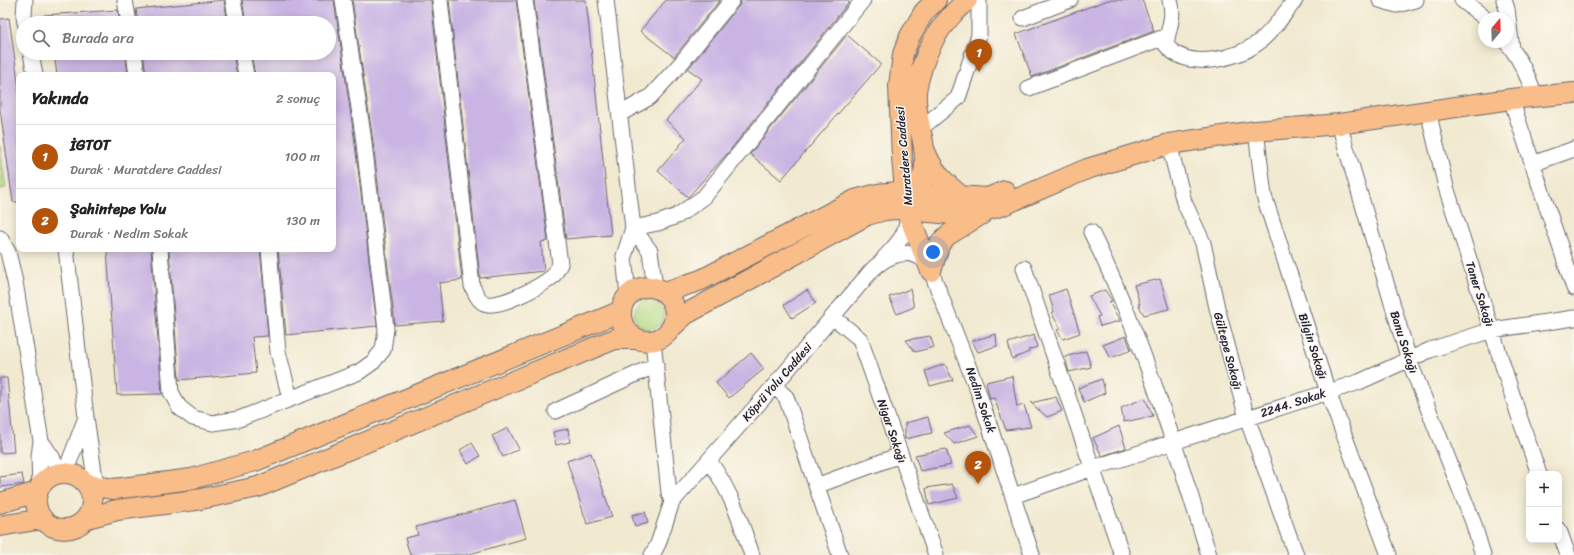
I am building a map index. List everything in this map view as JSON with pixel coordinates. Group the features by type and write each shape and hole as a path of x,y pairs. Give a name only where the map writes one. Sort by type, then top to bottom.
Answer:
{"main road":[{"name":"Muratdere Caddesi","path":"911,199 902,158 898,86 903,54 910,36 924,12 936,0"},
{"name":"Muratdere Caddesi","path":"911,199 925,164 916,95 919,79 934,37 951,14 967,0"},
{"path":"855,200 878,194 911,199 966,214 973,214 1000,206 1087,169 1169,144 1256,132 1339,124 1511,100 1533,92"},
{"path":"87,518 117,510 196,500 258,487 615,339 645,340 666,335 686,314 867,215 885,210 895,210 911,199 962,197 988,198 1115,150 1167,135 1533,92 1574,92"},
{"path":"922,139 930,164 938,175 962,197"},
{"path":"87,485 108,490 191,479 255,461 600,320 624,303 639,288 660,290 701,280 886,183 895,172 902,158"},
{"path":"911,199 931,271"},
{"path":"931,271 940,243 948,235 988,210"},
{"path":"660,290 671,299 675,307 676,316 674,325"},
{"path":"624,303 623,326 628,333 645,340"},
{"path":"62,473 78,476 87,485 92,499 92,509 87,518 76,527 61,530 52,527 42,518 36,506 35,497 38,489 51,475 62,473"},
{"path":"0,503 38,489"},
{"path":"0,526 42,518"}],"street":[{"path":"24,16 25,0"},
{"path":"126,0 128,16"},
{"path":"233,0 236,16"},
{"path":"160,252 171,392 179,407 193,418 213,423 240,419 359,372 373,362 383,350 386,329 363,135 343,0"},
{"path":"440,0 472,286 477,297 485,304 496,304 513,299 553,276 560,264 525,0"},
{"path":"606,0 633,228 624,256 624,303"},
{"path":"620,114 650,97 682,62 732,0"},
{"path":"633,228 658,223 677,216 704,197 864,0"},
{"path":"922,139 958,98 978,35 979,0"},
{"path":"1023,18 1070,0"},
{"path":"1170,0 1172,8 1172,22 1166,36 1166,45 1170,50 1182,56 1197,60 1214,60 1228,56 1259,42 1270,31 1294,0"},
{"path":"1380,0 1397,5 1416,0"},
{"path":"1462,0 1478,13"},
{"path":"1504,0 1507,12"},
{"path":"1029,88 1166,36"},
{"path":"1511,48 1533,92"},
{"path":"32,60 34,72"},
{"path":"135,60 137,72"},
{"path":"243,60 245,72"},
{"path":"1511,100 1574,288"},
{"name":"Taner Sokağı","path":"1428,111 1446,186 1538,471"},
{"name":"Banu Sokağı","path":"1339,124 1409,360 1473,522 1483,555"},
{"name":"Bilgin Sokağı","path":"1256,132 1264,196 1328,392 1389,555"},
{"name":"Gültepe Sokağı","path":"1169,144 1184,202 1203,244 1217,308 1247,418 1296,555"},
{"path":"1532,164 1574,149"},
{"path":"872,270 896,245 904,234 908,221 911,199"},
{"path":"633,228 650,251 660,290"},
{"path":"1092,232 1140,344 1174,442 1209,555"},
{"path":"0,238 8,252 15,282 41,441 38,489"},
{"path":"66,252 95,479 108,490"},
{"path":"269,252 278,352 290,398"},
{"name":"Köprü Yolu Caddesi","path":"657,551 672,502 774,386 872,270 890,256 898,254 911,255 921,258 931,271"},
{"path":"1024,268 1122,555"},
{"name":"Nedim Sokak","path":"931,271 978,391 1032,555"},
{"name":"Nigar Sokağı","path":"833,317 860,339 936,555"},
{"name":"2244. Sokak","path":"1013,496 1092,468 1359,382 1430,350 1492,330 1574,318"},
{"path":"645,340 656,366 669,494 672,502"},
{"path":"556,411 656,366"},
{"path":"774,386 786,397 840,555"},
{"path":"62,473 78,440 86,417"},
{"path":"41,441 62,473"},
{"path":"816,486 900,455"},
{"path":"709,461 720,476 741,520 752,555"},
{"path":"1562,538 1568,555"}],"green space":[{"path":"0,146 6,188 0,189"},
{"path":"649,299 660,303 664,314 660,325 649,329 638,325 634,314 638,303"}],"building":[{"path":"224,0 227,16 137,16 136,9"},
{"path":"242,0 334,0 354,136 377,326 286,335 278,252 336,252 336,72 254,72 252,60 336,60 336,16 245,16"},
{"path":"352,0 431,0 462,280 439,283 443,321 395,325 372,134"},
{"path":"449,0 516,0 548,241 541,242 544,271 480,278"},
{"path":"534,0 586,0 611,235 566,239"},
{"path":"666,0 720,0 674,57 640,31"},
{"path":"741,0 846,0 849,2 727,154 688,197 658,171 686,138 666,120 702,79 688,69 739,6"},
{"path":"1108,0 1142,0 1154,31 1032,77 1016,34"},
{"path":"118,10 119,16 44,16"},
{"path":"9,18 17,72 16,202 13,202 0,109 0,19"},
{"path":"847,35 881,64 781,180 750,154"},
{"path":"55,60 126,60 128,72 57,72"},
{"path":"144,60 234,60 236,72 146,72"},
{"path":"107,252 151,252 162,394 117,395"},
{"path":"169,252 260,252 268,336 252,337 256,373 179,380"},
{"path":"1160,279 1169,309 1144,315 1138,304 1140,304 1134,285"},
{"path":"910,289 914,307 897,314 889,297"},
{"path":"1066,289 1080,333 1063,339 1057,330 1060,329 1052,313 1054,312 1049,295"},
{"path":"807,290 816,303 792,318 784,305"},
{"path":"1105,290 1112,301 1109,302 1120,321 1100,326 1097,317 1100,316 1089,296"},
{"path":"996,334 997,346 978,352 972,341"},
{"path":"1034,335 1037,347 1012,359 1008,343"},
{"path":"930,336 934,347 915,352 906,340"},
{"path":"1126,336 1131,350 1111,358 1103,345"},
{"path":"1086,351 1091,367 1069,372 1065,357"},
{"path":"751,353 764,369 729,398 716,383"},
{"path":"945,364 953,380 930,386 925,371"},
{"path":"1012,376 1017,407 1024,405 1031,427 1006,430 994,398 990,399 986,382"},
{"path":"0,378 7,378 14,452 0,453"},
{"path":"1102,379 1105,393 1084,402 1078,388"},
{"path":"1056,397 1062,411 1047,417 1031,403"},
{"path":"1145,398 1153,416 1124,422 1121,408"},
{"path":"928,417 932,433 905,439 905,423"},
{"path":"970,425 978,436 954,444 944,433"},
{"path":"1119,426 1126,448 1102,456 1093,438"},
{"path":"508,428 519,449 503,457 492,436"},
{"path":"568,429 570,442 556,445 553,432"},
{"path":"472,443 480,456 468,464 460,450"},
{"path":"946,449 951,465 920,471 915,455"},
{"path":"591,453 612,517 587,524 567,461"},
{"path":"22,474 24,484 0,487 0,477"},
{"path":"952,484 958,498 929,505 926,488"},
{"path":"515,500 526,538 466,555 410,555 405,538 418,535 416,527"},
{"path":"645,512 648,523 635,527 632,515"}],"place":[{"name":"İGTOT","path":"979,72"},
{"name":"Şahintepe Yolu","path":"978,484"}]}
